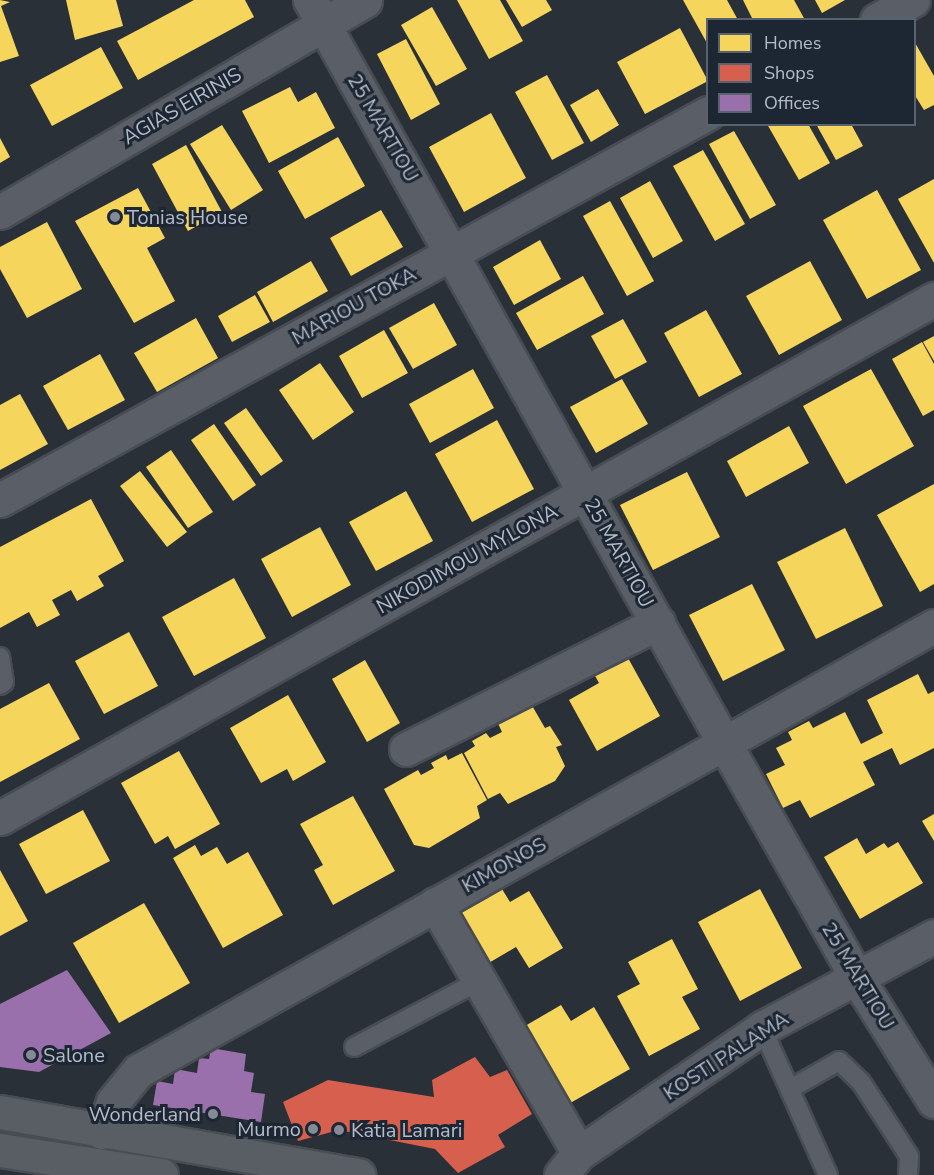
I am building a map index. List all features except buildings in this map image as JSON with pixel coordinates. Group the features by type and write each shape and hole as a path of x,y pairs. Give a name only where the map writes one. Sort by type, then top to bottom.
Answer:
{"main road":[{"path":"0,1112 102,1132 360,1175"},
{"path":"0,1150 160,1175"}],"street":[{"name":"AGIAS EIRINIS","path":"0,212 317,12 365,0"},
{"path":"882,18 913,0"},
{"name":"25 MARTIOU","path":"317,12 857,978 934,1101"},
{"name":"MARIOU TOKA","path":"0,500 706,114"},
{"name":"NIKODIMOU MYLONA","path":"0,818 934,299"},
{"path":"406,749 658,623"},
{"name":"KIMONOS","path":"102,1132 113,1102 138,1071 723,741 934,626"},
{"path":"435,904 479,981 570,1164"},
{"name":"KOSTI PALAMA","path":"570,1164 762,1028 934,936"}],"lane":[{"path":"0,657 4,682 0,685"},
{"path":"354,1047 479,981"},
{"path":"762,1028 828,1175"},
{"path":"790,1089 839,1061 861,1082 909,1156 908,1175"}],"place":[{"name":"Tonias House","path":"115,217"},
{"name":"Salone","path":"31,1055"},
{"name":"Wonderland","path":"213,1114"},
{"name":"Murmo","path":"313,1129"},
{"name":"Katia Lamari","path":"339,1130"}]}
